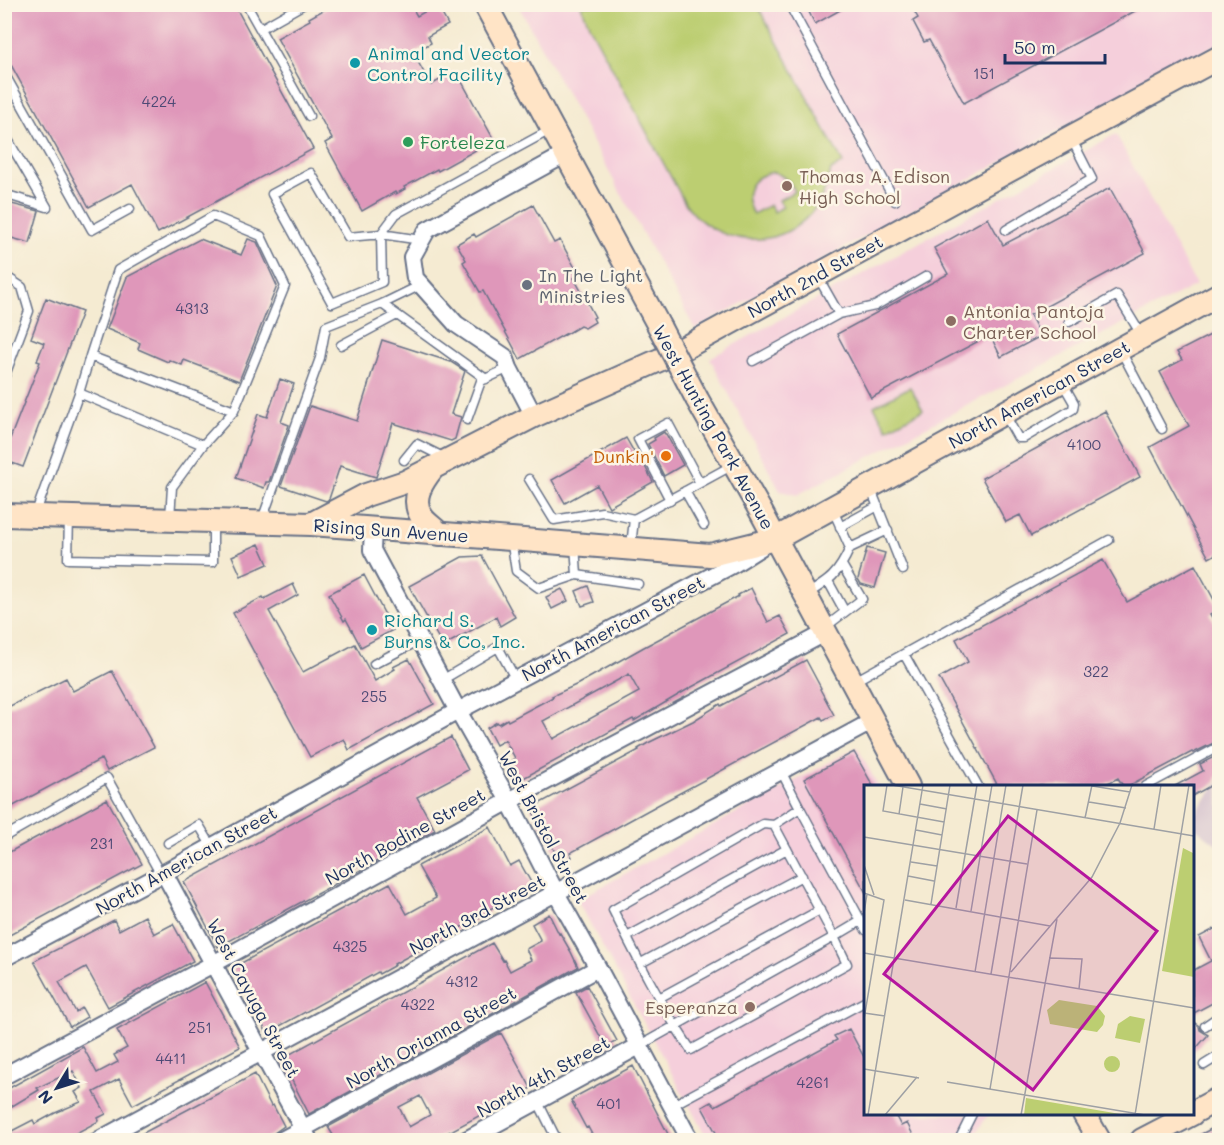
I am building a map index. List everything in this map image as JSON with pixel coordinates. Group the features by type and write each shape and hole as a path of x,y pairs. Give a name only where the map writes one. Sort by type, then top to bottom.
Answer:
{"street":[{"name":"West Hunting Park Avenue","path":"485,4 907,785"},
{"name":"North 2nd Street","path":"311,524 366,495 404,471 441,464 534,416 675,353 1220,57"},
{"path":"534,416 505,357 456,324 415,278 412,258 427,231 566,154"},
{"name":"North American Street","path":"4,958 734,564 775,538 836,517 874,496 1004,413 1220,294"},
{"path":"440,534 422,517 417,505 418,490 441,464"},
{"name":"North 2nd Street","path":"373,529 380,503 404,471"},
{"name":"Rising Sun Avenue","path":"4,516 311,524 711,555 775,538"},
{"name":"West Bristol Street","path":"373,529 372,550 690,1140"},
{"name":"North Bodine Street","path":"4,1076 824,631"},
{"name":"North 3rd Street","path":"99,1140 873,721"},
{"name":"West Cayuga Street","path":"163,874 306,1135"},
{"name":"North Orianna Street","path":"282,1140 306,1135 598,968"},
{"name":"North 4th Street","path":"466,1140 639,1046"},
{"path":"1194,1112 1220,1098"},
{"path":"1085,1115 1098,1139"},
{"path":"1142,1140 1188,1115"}],"lane":[{"path":"246,4 309,116"},
{"path":"260,29 304,4"},
{"path":"789,4 896,201"},
{"path":"4,73 92,230 130,209"},
{"path":"422,240 381,234 348,237 311,173 272,194 332,303 382,282 381,234 396,214 553,129"},
{"path":"4,133 47,207 4,194"},
{"path":"1006,230 1092,179 1070,137"},
{"path":"35,516 79,393 118,270 213,216 261,236 285,286 234,411 203,446 172,487 170,520"},
{"path":"4,275 22,287 29,311 4,378"},
{"path":"817,275 839,314"},
{"path":"753,361 839,314 875,306 927,276"},
{"path":"261,523 320,358 327,326 382,304 421,285"},
{"path":"1069,322 1117,295 1142,337"},
{"path":"382,304 486,379"},
{"path":"341,345 397,315"},
{"path":"1120,349 1162,429"},
{"path":"90,356 234,411"},
{"path":"466,420 481,381 509,368"},
{"path":"1004,413 1018,438 1024,438 1073,409 1074,403 1061,381"},
{"path":"79,393 203,446"},
{"path":"670,500 638,439 668,423 700,483"},
{"path":"529,479 554,520 602,512 634,519 734,465"},
{"path":"685,491 704,525"},
{"path":"874,496 903,570"},
{"path":"69,517 68,560 213,562 213,522"},
{"path":"836,517 850,548"},
{"path":"631,549 634,519"},
{"path":"805,595 828,581 842,566 850,548 888,530"},
{"path":"511,538 516,571 539,588 577,575 638,584"},
{"path":"852,683 1109,540"},
{"path":"575,544 577,575"},
{"path":"824,631 862,599 842,566"},
{"path":"828,581 845,612"},
{"path":"374,664 420,640"},
{"path":"442,680 498,647 516,680"},
{"path":"904,654 977,785"},
{"path":"1148,785 1220,746"},
{"path":"781,771 864,926"},
{"path":"4,837 107,778 163,874"},
{"path":"774,825 847,964 691,1050 659,998 613,910 764,824 774,825 800,808"},
{"path":"168,843 199,825 212,847"},
{"path":"627,937 787,849"},
{"path":"641,963 801,876"},
{"path":"659,998 820,910"},
{"path":"639,1046 861,921"},
{"path":"671,1106 864,1002"},
{"path":"1205,1026 1218,1017 1220,1019"},
{"path":"1204,1065 1220,1055"},
{"path":"538,1102 557,1140"},
{"path":"959,1140 971,1115"}],"shaded area":[{"name":"Thomas A. Edison High School","path":"518,5 1219,5 1219,43 695,329"},
{"name":"Antonia Pantoja Charter School","path":"1116,134 1196,285 797,495 780,491 710,358"},
{"name":"Esperanza","path":"857,747 877,785 864,785 864,1115 988,1115 971,1140 708,1140 577,900"},
{"path":"1219,780 1220,846 1194,827 1194,815"}],"green space":[{"path":"581,5 757,5 843,163 831,170 824,192 812,212 798,225 782,234 765,239 729,236 712,228 697,217 685,203 590,27","holes":["774,172 784,177 795,191 779,200 783,207 774,212 770,205 753,214 748,199 750,187 759,177"]},
{"path":"910,387 923,410 887,429 874,406"}],"building":[{"path":"4,4 234,4 313,149 158,233 132,184 89,207 4,52"},
{"path":"334,4 410,4 417,16 437,5 448,25 428,36 431,43 413,53 431,85 454,72 457,73 494,140 362,211 325,143 332,139 277,38"},
{"path":"805,4 851,4 815,24"},
{"path":"910,4 1148,4 964,103 929,40 924,42 913,21 918,18"},
{"name":"Antonia Pantoja Charter School","path":"1110,188 1145,253 1030,315 1041,336 1001,357 990,335 871,398 837,334 948,274 934,248 988,218 1003,245"},
{"path":"4,202 39,211 30,243 4,236"},
{"name":"In The Light Ministries","path":"533,205 554,243 560,240 579,275 574,278 595,317 593,318 595,322 585,328 580,326 520,359 483,291 480,292 463,262 466,260 457,244 474,234 476,237"},
{"path":"200,239 241,255 248,239 257,242 277,286 239,381 184,360 182,365 169,360 168,362 138,349 140,343 107,329 127,277"},
{"path":"46,298 82,312 23,467 4,460 4,454 40,362 37,361 44,343 31,338"},
{"path":"1220,330 1220,552 1209,558 1150,447 1189,426 1160,372 1182,360 1177,352"},
{"path":"382,340 451,362 465,371 451,414 461,417 455,439 451,441 393,423 376,477 340,466 329,499 326,501 281,486 310,406 357,421"},
{"path":"280,379 294,384 281,422 289,425 269,482 266,482 264,488 236,478 258,414 267,417"},
{"path":"1105,411 1140,477 1031,536 1020,515 1006,522 982,478"},
{"path":"664,432 683,465 664,476 648,444"},
{"path":"626,438 634,452 637,451 653,482 609,507 597,485 565,503 552,480"},
{"path":"259,544 268,564 241,576 232,556"},
{"path":"867,548 885,553 875,588 861,584 858,579"},
{"path":"482,556 515,617 500,626 496,617 443,646 409,586 462,557"},
{"path":"1103,560 1127,602 1195,565 1219,609 1210,614 1220,631 1220,740 1130,785 1122,785 1118,778 1104,785 997,785 939,678 968,662 956,639"},
{"path":"364,575 393,630 361,647 329,594"},
{"path":"293,584 298,595 269,611 303,672 355,644 375,681 395,669 393,667 409,659 434,704 349,750 344,739 310,757 233,613"},
{"path":"588,586 594,602 582,606 576,591"},
{"path":"751,588 768,622 780,616 790,634 634,721 633,719 516,782 506,764 515,758 505,740 496,745 487,728 497,722 499,724 507,719 508,721 578,684","holes":["629,674 639,692 553,739 543,721"]},
{"path":"562,589 568,601 552,609 546,597"},
{"path":"806,660 834,715 823,720 821,717 665,801 570,853 572,857 561,863 531,808 648,743 693,721 720,704 721,706"},
{"path":"112,671 154,747 107,771 101,759 4,811 4,709 66,678 73,691"},
{"path":"451,737 468,770 417,797 435,830 218,947 184,882"},
{"path":"854,752 872,785 864,785 864,889 804,779"},
{"path":"1220,754 1220,773 1214,784 1194,795 1194,785 1177,785 1203,771 1200,764"},
{"path":"107,799 142,864 4,938 4,855"},
{"path":"490,827 510,866 519,861 533,886 379,974 378,972 267,1033 232,968 390,883 407,914 436,898 418,866"},
{"path":"549,914 578,967 309,1114 281,1059 492,943 510,971 531,960 526,949 541,941 532,924"},
{"path":"145,916 154,934 173,924 193,961 108,1007 86,967 59,982 76,1012 82,1008 87,1017 70,1027 34,961 114,920 119,930"},
{"path":"1220,926 1220,999 1194,1013 1194,970 1211,961 1199,937"},
{"path":"205,982 240,1047 133,1105 119,1079 94,1092 106,1114 98,1118 99,1121 63,1140 4,1140 4,1135 33,1120 35,1124 81,1102 75,1092 82,1088 73,1071 37,1088 39,1090 4,1111 4,1091 83,1047 97,1073 118,1062 114,1055 127,1048 117,1030"},
{"path":"587,986 617,1041 606,1047 576,992"},
{"path":"1194,1022 1208,1035 1194,1051"},
{"path":"849,1029 864,1057 864,1115 895,1115 901,1126 907,1123 914,1137 907,1140 720,1140 702,1107 711,1102 715,1106 837,1040 834,1036"},
{"path":"501,1033 531,1088 434,1140 336,1140 328,1127","holes":["420,1096 430,1115 409,1127 399,1107"]},
{"path":"633,1066 671,1140 595,1140 571,1100"},
{"path":"255,1074 284,1126 264,1140 130,1140"},
{"path":"1220,1124 1220,1140 1190,1140 1211,1129"}],"place":[{"name":"Animal and Vector Control Facility","path":"355,63"},
{"name":"Forteleza","path":"408,142"},
{"name":"Thomas A. Edison High School","path":"787,186"},
{"name":"In The Light Ministries","path":"527,285"},
{"name":"Antonia Pantoja Charter School","path":"951,321"},
{"name":"Dunkin'","path":"666,456"},
{"name":"Richard S. Burns & Co, Inc.","path":"372,630"},
{"name":"Esperanza","path":"750,1007"}]}
